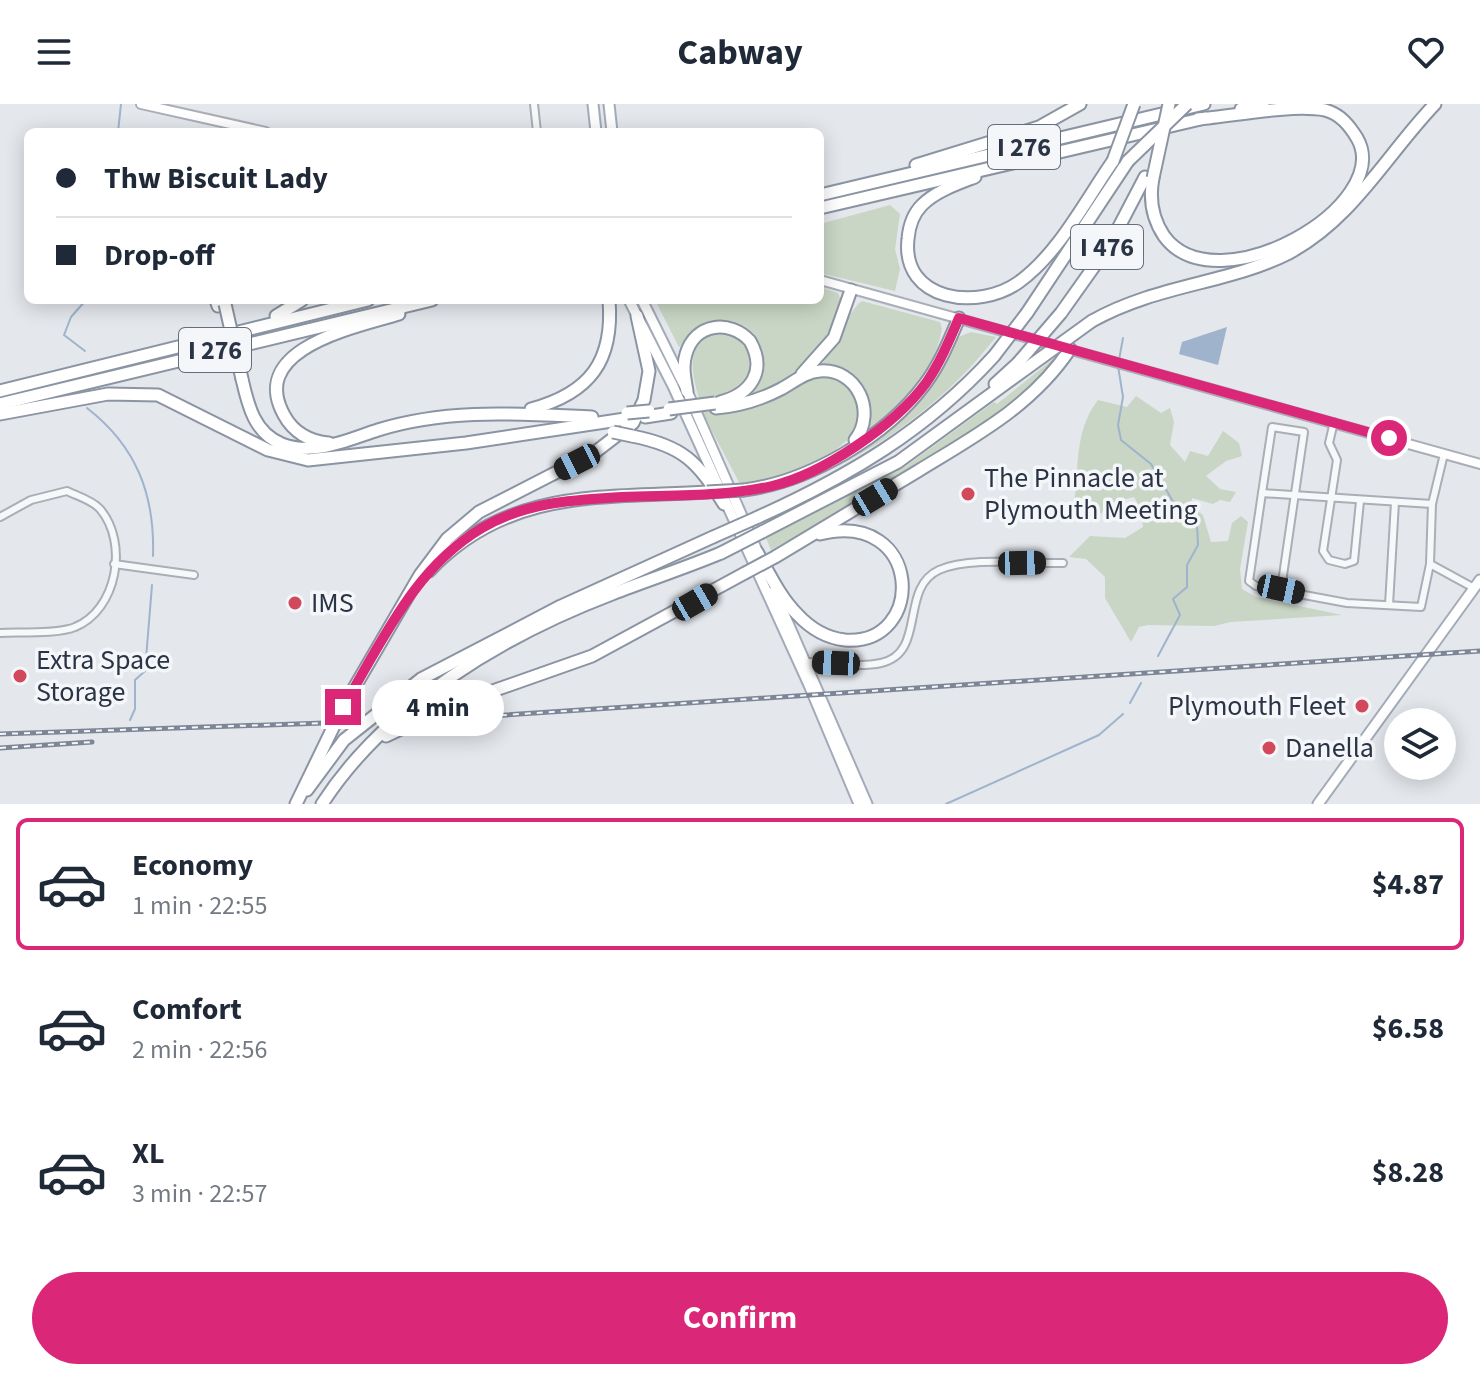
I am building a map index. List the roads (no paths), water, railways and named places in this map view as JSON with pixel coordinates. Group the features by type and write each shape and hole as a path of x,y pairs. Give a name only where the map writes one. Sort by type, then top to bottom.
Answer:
{"highway":[{"path":"844,189 882,174 1039,127 1080,104"},
{"name":"I 476","path":"298,804 344,740 400,694 452,662 816,490 887,450 941,410 994,356 1027,313 1087,219 1134,104"},
{"path":"1167,104 1149,177 1152,208 1168,241 1186,254 1217,262 1250,257 1304,234 1336,208 1351,191 1359,172 1360,144 1346,122 1332,113 1301,109 1198,119"},
{"path":"1087,219 1128,161 1187,104"},
{"name":"I 276","path":"824,194 1204,104"},
{"name":"I 276","path":"824,207 1263,104"},
{"path":"1022,365 1092,321 1141,297 1270,261 1311,240 1346,209 1435,104"},
{"path":"1013,162 939,192 917,210 909,232 908,254 918,277 933,291 947,297 972,299 1016,284 1050,251 1113,161"},
{"name":"I 476","path":"322,804 366,748 451,680 494,651 562,611 721,553 879,472 960,418 1022,365 1110,244 1149,177"},
{"path":"796,380 834,338 851,290"},
{"path":"221,304 246,416 257,434 292,457"},
{"path":"208,339 286,312 297,304"},
{"name":"I 276","path":"0,391 352,304"},
{"name":"I 276","path":"0,404 415,304"},
{"path":"345,440 326,443 313,440 287,420 278,392 289,360 316,341 432,304"},
{"path":"523,412 571,393 597,370 610,335 609,304"},
{"path":"298,804 337,719 433,554 479,512 594,453 627,431 641,410 649,371 637,316"},
{"path":"408,596 456,546 480,529 519,510 583,499 744,490 794,480 839,456 915,396 942,357 959,318"},
{"path":"687,391 685,358 691,342 711,328 736,329 755,349 756,374 745,392 715,406"},
{"path":"366,748 430,714 551,672 621,643 775,557 989,428 1031,395 1070,349"},
{"path":"239,379 253,418 276,441 312,449 402,424 523,412 626,416 715,406 764,397 810,372 830,371 846,377 858,390 864,406 864,422 857,438 839,456"},
{"path":"0,414 108,394 148,393 172,400 262,447 292,457 330,458 583,427 670,446 688,456 705,474 724,504"},
{"path":"547,430 626,416"},
{"path":"757,552 790,607 822,634 843,640 865,638 891,621 899,606 903,587 900,568 889,547 871,536 843,530 797,543"}],"main road":[{"path":"141,104 246,128"},
{"path":"593,104 596,128"},
{"path":"609,104 612,128"},
{"path":"217,122 234,128"},
{"path":"824,281 1480,464"},
{"path":"631,304 809,685 859,804"},
{"path":"644,304 687,391 867,804"},
{"path":"1318,804 1477,584"}],"street":[{"path":"534,104 537,128"},
{"path":"1334,422 1329,443 1337,460 1323,551 1329,560 1345,564 1357,555 1360,501"},
{"path":"1281,589 1304,432 1272,427 1249,581 1256,586 1347,603 1421,607 1430,564 1432,504 1444,454"},
{"path":"0,517 31,500 67,491 99,507 116,544 112,583 101,610 74,628 0,633"},
{"path":"1262,493 1331,500 1432,504"},
{"path":"1389,605 1395,502"},
{"path":"806,662 867,664 897,657 908,642 924,580 939,570 959,565 1063,563"},
{"path":"114,564 194,575"},
{"path":"1430,564 1477,584"}],"water":[{"path":"1227,327 1218,365 1179,354 1182,342"}],"waterway":[{"path":"118,128 121,104"},
{"path":"82,304 71,317 64,335 85,351"},
{"path":"1119,360 1123,338"},
{"path":"1118,366 1123,397 1118,425 1121,440 1151,464 1178,510 1197,525 1198,545 1187,565 1187,587 1173,599 1180,615 1158,656"},
{"path":"87,408 118,438 139,473 150,512 153,556"},
{"path":"130,720 135,709 135,680 145,671 152,585"},
{"path":"1130,703 1141,683"},
{"path":"946,804 1099,735 1123,714"}],"railway":[{"path":"429,720 1480,651"},
{"path":"0,734 324,723"},
{"path":"0,748 92,742"}],"place":[{"name":"The Pinnacle at Plymouth Meeting","path":"968,494"},
{"name":"IMS","path":"295,603"},
{"name":"Extra Space Storage","path":"20,676"},
{"name":"Plymouth Fleet","path":"1362,706"},
{"name":"Danella","path":"1269,748"}]}
